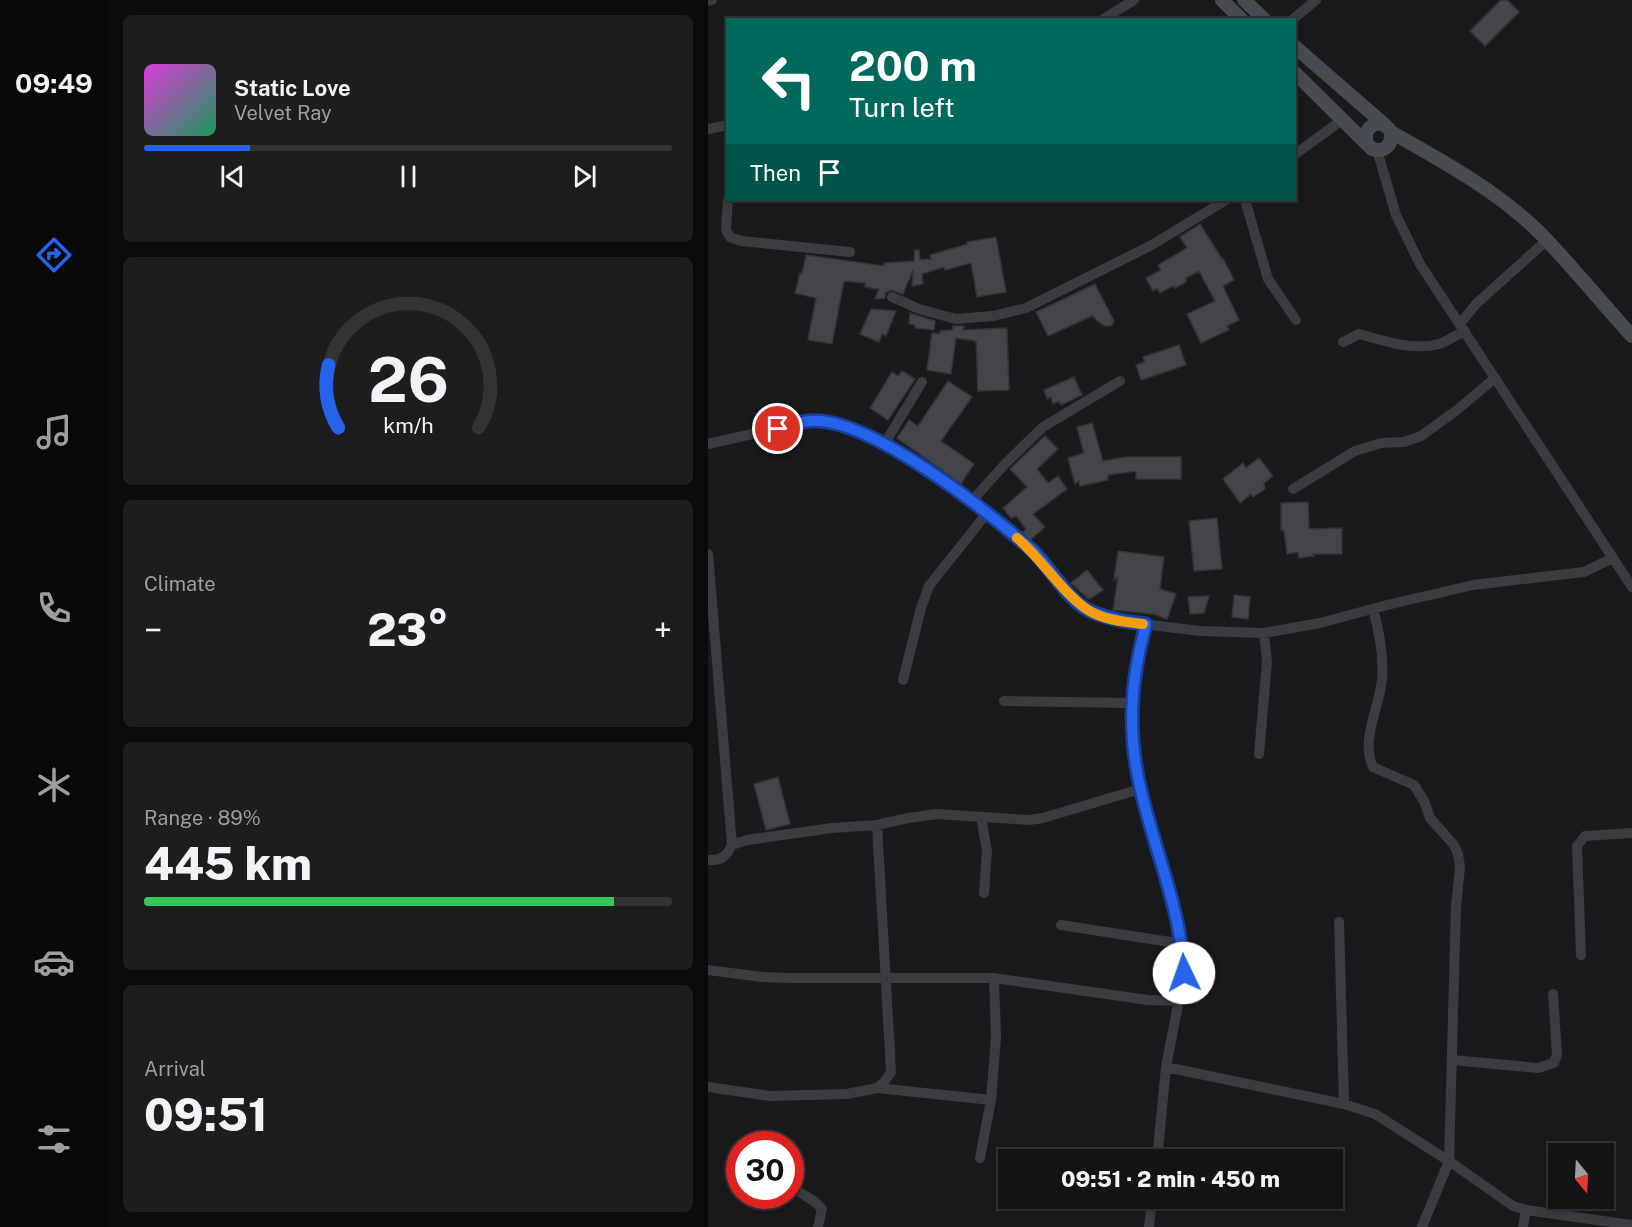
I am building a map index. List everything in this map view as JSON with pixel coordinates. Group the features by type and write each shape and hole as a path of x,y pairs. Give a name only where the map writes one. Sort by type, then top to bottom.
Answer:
{"main road":[{"path":"1222,0 1240,18"},
{"path":"1244,0 1263,18"},
{"path":"1296,48 1388,129 1391,141 1389,145 1386,148 1372,146 1296,74"},
{"path":"1372,146 1366,133 1376,124 1445,163 1493,194 1539,232 1632,336"}],"street":[{"path":"1105,18 1134,0"},
{"path":"1294,18 1316,0"},
{"path":"1296,154 1342,120"},
{"path":"708,129 726,125"},
{"path":"1372,146 1396,215 1420,264 1632,587"},
{"path":"728,201 726,230 730,237 741,241 850,252"},
{"path":"892,297 919,309 956,319 993,316 1026,308 1150,246 1224,201"},
{"path":"1245,201 1268,279 1296,320"},
{"path":"1343,342 1359,334 1390,343 1418,347 1440,343 1462,327 1476,304 1546,241"},
{"path":"1293,489 1355,451 1381,443 1404,442 1421,436 1495,378"},
{"path":"971,502 1043,427 1120,381"},
{"path":"885,443 922,382"},
{"path":"708,444 809,421 837,425 885,443 987,513 1034,553 1087,609 1118,621 1200,631 1264,633 1320,623 1473,585 1584,572 1613,558"},
{"path":"903,680 921,608 929,586 987,513"},
{"path":"708,554 732,845 727,855 716,861 708,860"},
{"path":"1373,609 1381,643 1382,679 1369,742 1370,761 1373,767 1414,785 1425,801 1430,818 1454,845 1460,867 1456,906 1449,1161 1422,1227"},
{"path":"1146,624 1137,657 1131,703 1132,732 1140,789 1183,944 1184,973 1166,1067 1158,1149"},
{"path":"1259,754 1267,662 1264,633"},
{"path":"1004,701 1131,703"},
{"path":"732,845 747,840 832,828 877,825 937,814 1029,820 1043,818 1140,789"},
{"path":"981,817 987,851 984,893"},
{"path":"877,825 891,1072 884,1083 877,1088"},
{"path":"1581,955 1577,846 1585,836 1632,833"},
{"path":"1339,921 1344,1104"},
{"path":"1061,925 1183,944"},
{"path":"708,970 762,977 994,978 1149,1000 1179,1001"},
{"path":"980,1158 991,1100 996,1037 994,978"},
{"path":"1452,1060 1538,1068 1554,1062 1557,1055 1553,994"},
{"path":"1166,1067 1344,1104 1375,1114 1449,1161 1513,1206 1591,1223 1632,1225"},
{"path":"708,1087 771,1096 847,1094 877,1088 991,1100"},
{"path":"804,1195 822,1209 818,1227"},
{"path":"1149,1227 1150,1209"},
{"path":"1523,1227 1526,1210"}],"building":[{"path":"1501,0 1507,0 1519,12 1485,46 1470,31"},
{"path":"1200,224 1223,258 1234,280 1223,286 1239,320 1227,326 1229,330 1201,343 1187,314 1215,301 1199,271 1186,278 1186,282 1160,293 1157,288 1153,291 1146,278 1161,270 1158,265 1187,248 1180,237"},
{"path":"996,237 1006,292 977,297 971,263 945,270 944,267 922,274 923,284 912,286 913,270 903,294 891,290 885,293 885,298 875,299 879,289 865,287 865,283 844,281 832,344 808,340 816,298 795,293 806,255 884,266 884,263 914,261 915,250 919,250 920,260 931,259 930,255 968,244 967,242"},
{"path":"1095,284 1114,321 1111,326 1104,326 1092,316 1048,336 1036,312"},
{"path":"871,309 896,311 886,336 882,334 879,342 860,334"},
{"path":"910,313 935,321 934,330 915,328 915,325 909,324"},
{"path":"953,326 964,326 963,330 1007,328 1009,390 978,391 976,341 956,338 951,374 927,370 932,333 940,334 940,331 953,330"},
{"path":"1179,345 1186,365 1141,380 1136,365 1145,362 1143,357"},
{"path":"902,371 915,379 888,420 870,408 892,372 898,376"},
{"path":"1074,377 1082,395 1061,405 1059,401 1053,404 1051,397 1047,399 1044,390"},
{"path":"948,381 972,397 941,441 974,464 961,484 897,438 909,420 918,426"},
{"path":"1092,423 1103,461 1125,457 1181,457 1181,479 1136,479 1136,471 1108,475 1108,480 1080,486 1079,481 1075,484 1068,458 1084,453 1077,427"},
{"path":"1045,436 1058,449 1037,469 1048,483 1058,476 1067,489 1033,514 1045,527 1030,540 1022,533 1026,529 1016,516 1011,518 1003,508 1027,487 1010,469"},
{"path":"1259,458 1273,476 1264,483 1265,489 1253,497 1251,494 1240,503 1223,479 1243,463 1246,468"},
{"path":"1308,502 1309,529 1342,528 1342,554 1313,554 1314,556 1299,558 1298,552 1287,554 1284,530 1281,530 1281,503"},
{"path":"1217,518 1222,569 1194,571 1189,521"},
{"path":"1118,551 1164,557 1160,589 1176,594 1167,619 1153,614 1113,610 1118,577 1114,580"},
{"path":"1087,570 1103,590 1088,599 1071,583"},
{"path":"1234,595 1250,597 1248,619 1232,617"},
{"path":"1209,596 1204,613 1190,614 1188,597"},
{"path":"778,777 790,824 766,830 754,784"}],"slow traffic":[{"path":"1017,538 1087,609 1118,621 1143,624"}],"route":[{"path":"778,429 809,421 827,422 885,443 929,471 987,513 1034,553 1087,609 1118,621 1146,624 1137,657 1131,703 1132,732 1140,789 1183,944 1184,973"}]}
